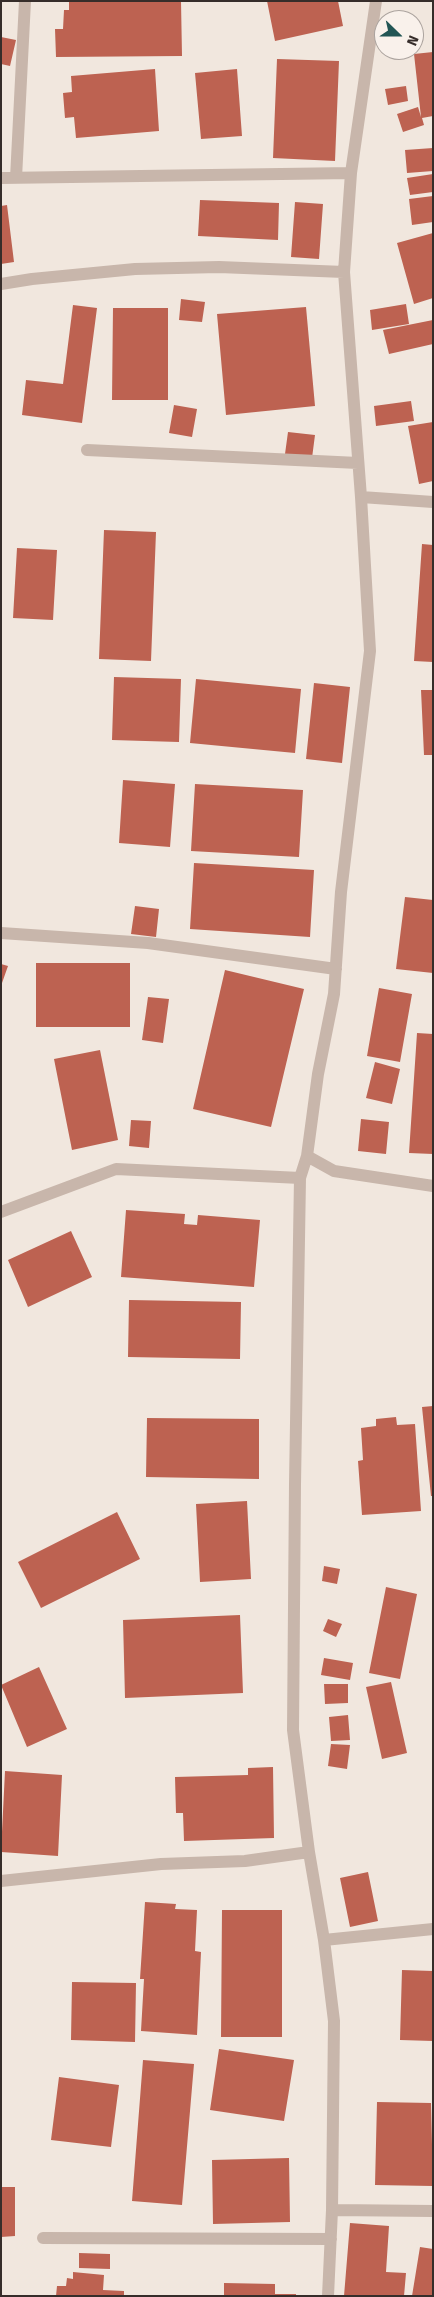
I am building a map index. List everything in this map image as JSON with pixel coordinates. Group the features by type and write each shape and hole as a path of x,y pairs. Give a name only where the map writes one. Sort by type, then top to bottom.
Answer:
{"street":[{"path":"16,178 25,1"},
{"path":"328,2296 332,2210 334,2021 293,1730 294,1484 300,1178 307,1156 318,1074 334,994 341,892 370,651 361,497 344,272 351,173 376,1"},
{"path":"1,178 351,173"},
{"path":"1,284 32,279 135,269 219,267 344,272"},
{"path":"87,450 358,463"},
{"path":"361,497 433,502"},
{"path":"1,933 148,943 336,968"},
{"path":"307,1156 334,1171 433,1186"},
{"path":"1,1212 116,1169 300,1178"},
{"path":"1,1881 161,1864 245,1861 309,1852"},
{"path":"324,1940 433,1929"},
{"path":"332,2210 433,2210"},
{"path":"43,2238 331,2239"}],"building":[{"path":"69,1 181,1 182,56 56,57 55,29 63,29 64,10 69,10"},
{"path":"267,1 338,1 343,26 275,41"},
{"path":"1,37 16,40 10,66 1,64"},
{"path":"433,52 433,116 422,118 424,125 403,132 397,114 418,107 421,117 415,60 424,60 424,53"},
{"path":"277,59 339,61 335,161 273,158"},
{"path":"155,69 159,131 76,138 74,117 65,118 63,93 72,92 71,76"},
{"path":"237,69 242,136 201,139 195,73"},
{"path":"406,86 408,101 388,105 385,89"},
{"path":"433,148 433,171 407,173 405,150"},
{"path":"433,174 433,192 410,195 407,178"},
{"path":"433,196 433,222 412,225 409,199"},
{"path":"200,200 279,203 278,240 198,236"},
{"path":"295,202 323,204 319,259 291,257"},
{"path":"7,205 14,262 1,264 1,206"},
{"path":"433,233 433,298 414,304 397,243"},
{"path":"181,299 205,302 202,322 179,320"},
{"path":"406,304 409,324 372,330 370,310"},
{"path":"73,305 97,308 82,423 22,415 26,380 63,384"},
{"path":"306,307 315,406 226,415 217,314"},
{"path":"113,308 168,308 168,400 112,400"},
{"path":"433,320 433,344 389,354 383,330"},
{"path":"411,401 414,421 376,426 374,406"},
{"path":"174,405 197,409 192,437 169,433"},
{"path":"433,422 433,481 419,484 408,426"},
{"path":"288,432 315,435 312,458 285,454"},
{"path":"104,530 156,532 151,661 99,659"},
{"path":"422,544 433,545 433,662 414,661"},
{"path":"17,548 57,550 53,620 13,618"},
{"path":"114,677 181,679 179,742 112,740"},
{"path":"196,679 301,689 295,753 190,743"},
{"path":"314,683 350,687 342,763 306,759"},
{"path":"421,690 433,690 433,755 424,755"},
{"path":"123,780 175,784 170,847 119,843"},
{"path":"195,784 303,790 299,857 191,851"},
{"path":"194,863 314,870 310,937 190,929"},
{"path":"405,897 433,900 433,973 396,969"},
{"path":"135,906 159,909 156,937 131,934"},
{"path":"36,963 130,963 130,1027 36,1027"},
{"path":"1,964 8,966 2,983 1,983"},
{"path":"225,970 304,989 271,1127 193,1109"},
{"path":"379,988 412,994 400,1062 367,1056"},
{"path":"148,997 169,999 163,1043 142,1040"},
{"path":"417,1033 433,1034 433,1154 409,1153"},
{"path":"100,1050 118,1140 72,1150 54,1059"},
{"path":"375,1062 400,1069 392,1104 366,1098"},
{"path":"361,1119 389,1122 386,1154 358,1151"},
{"path":"131,1120 151,1121 149,1148 129,1146"},
{"path":"126,1210 185,1214 184,1224 197,1225 198,1215 260,1220 254,1287 121,1277"},
{"path":"71,1231 92,1277 28,1307 8,1260"},
{"path":"129,1300 241,1302 240,1359 128,1357"},
{"path":"433,1406 433,1496 431,1496 422,1407"},
{"path":"396,1417 397,1425 415,1424 421,1511 362,1515 358,1461 363,1460 361,1428 376,1426 376,1419"},
{"path":"147,1418 259,1419 259,1479 146,1477"},
{"path":"247,1501 251,1579 200,1582 196,1504"},
{"path":"117,1512 140,1559 41,1608 18,1562"},
{"path":"324,1566 340,1569 337,1584 322,1581"},
{"path":"386,1587 417,1594 400,1679 369,1673"},
{"path":"240,1615 243,1693 125,1698 123,1620"},
{"path":"328,1619 342,1624 336,1637 323,1631"},
{"path":"324,1658 353,1663 350,1680 321,1675"},
{"path":"39,1667 67,1729 27,1747 1,1685"},
{"path":"391,1682 407,1753 382,1759 366,1687"},
{"path":"324,1684 348,1684 348,1703 325,1704"},
{"path":"348,1715 350,1740 331,1741 329,1717"},
{"path":"331,1744 350,1745 347,1769 328,1766"},
{"path":"273,1767 274,1838 184,1841 183,1813 176,1813 175,1777 248,1775 248,1768"},
{"path":"5,1771 62,1775 58,1856 1,1852"},
{"path":"368,1872 378,1921 350,1927 340,1878"},
{"path":"145,1902 176,1904 175,1909 197,1910 195,1951 201,1952 197,2035 141,2031 144,1979 140,1979"},
{"path":"222,1910 282,1910 282,2037 221,2037"},
{"path":"402,1970 433,1971 433,2041 400,2040"},
{"path":"72,1982 136,1983 135,2042 71,2040"},
{"path":"219,2049 294,2060 284,2121 210,2110"},
{"path":"143,2060 194,2064 182,2205 132,2201"},
{"path":"59,2077 119,2085 111,2147 51,2140"},
{"path":"377,2102 431,2103 433,2186 375,2185"},
{"path":"289,2158 290,2222 213,2224 212,2160"},
{"path":"1,2187 15,2187 15,2236 1,2237"},
{"path":"350,2223 389,2226 386,2272 406,2273 404,2296 344,2296"},
{"path":"420,2247 433,2249 433,2296 412,2296"},
{"path":"79,2253 110,2254 110,2269 79,2268"},
{"path":"73,2272 104,2275 103,2290 124,2291 124,2296 56,2296 57,2286 66,2286 67,2278 73,2279"},
{"path":"224,2283 275,2284 275,2294 296,2294 296,2296 224,2296"}]}
